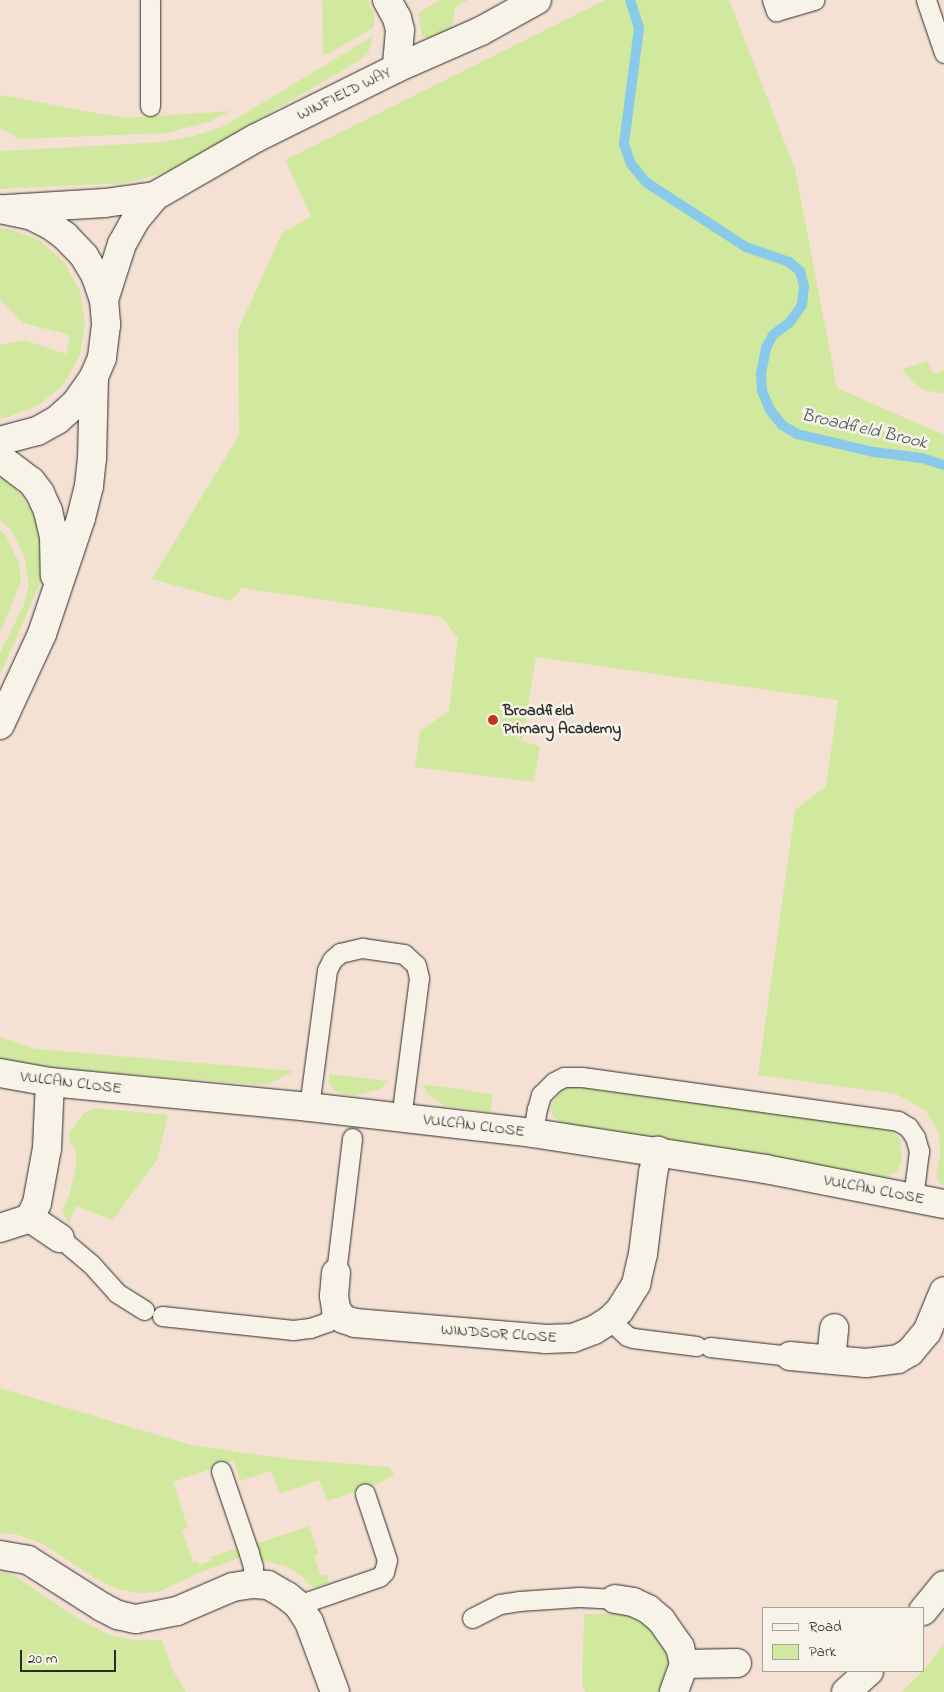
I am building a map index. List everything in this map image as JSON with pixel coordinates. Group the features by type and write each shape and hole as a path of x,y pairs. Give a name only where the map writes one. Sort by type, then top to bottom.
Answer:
{"street":[{"path":"387,0 397,18 400,30 397,68"},
{"name":"WINFIELD WAY","path":"104,300 122,244 136,220 155,196 256,138 397,68 481,31 532,3"},
{"name":"WINFIELD WAY","path":"2,209 96,204 155,196"},
{"path":"0,441 37,432 58,420 76,404 94,377 102,358 106,338 104,300 95,274 84,256 65,236 50,225 32,216 2,209"},
{"path":"0,726 42,634 82,518 89,486 94,377"},
{"path":"0,458 30,482 40,493 48,511 54,536 55,592"},
{"name":"VULCAN CLOSE","path":"0,1073 50,1082 309,1107 658,1151 944,1204"},
{"path":"30,1218 43,1181 50,1082"},
{"name":"WINDSOR CLOSE","path":"336,1309 343,1319 355,1323 546,1339 573,1338 594,1330 610,1320 630,1298 636,1284 643,1254 652,1173 658,1151"},
{"path":"0,1228 30,1218"},
{"path":"30,1218 60,1238"},
{"path":"336,1273 334,1296 336,1309"},
{"path":"790,1356 884,1363 898,1359 910,1352 927,1332 944,1291"},
{"path":"831,1359 834,1328"},
{"path":"0,1554 28,1560 102,1607 118,1615 136,1619 177,1611 216,1592 253,1584 268,1585 298,1605 309,1622 334,1692"},
{"path":"924,1610 944,1585"},
{"path":"615,1599 633,1602 648,1609 661,1620 680,1647 684,1664 674,1692"},
{"path":"684,1664 737,1663"},
{"path":"846,1692 868,1672"}],"lane":[{"path":"150,0 150,106"},
{"path":"772,0 776,12 814,0"},
{"path":"926,0 944,53"},
{"path":"309,1107 327,970 332,960 340,953 349,950 370,949 404,954 416,965 420,978 401,1118"},
{"path":"533,1134 541,1095 554,1082 564,1077 582,1077 898,1121 908,1127 915,1137 919,1151 913,1198"},
{"path":"336,1273 352,1138"},
{"path":"60,1238 91,1264 117,1293 144,1310"},
{"path":"162,1316 293,1330 310,1328 327,1322 336,1309"},
{"path":"610,1320 627,1336 790,1356"},
{"path":"221,1471 250,1552 253,1584"},
{"path":"298,1605 379,1576 384,1572 387,1560 365,1494"},
{"path":"472,1618 500,1604 520,1601 579,1597 615,1599"}],"green space":[{"path":"322,0 368,0 374,14 374,27 326,55 323,52"},
{"path":"440,0 468,0 455,8 451,31 441,36 429,38 422,36 418,13"},
{"path":"605,0 729,0 795,169 837,388 944,435 944,1186 936,1175 940,1155 939,1133 926,1111 896,1094 758,1075 795,810 826,786 838,700 536,657 522,741 540,746 534,782 415,767 420,731 449,711 458,638 441,617 242,588 231,601 152,579 239,435 238,330 282,233 311,216 285,160"},
{"path":"373,36 368,53 357,62 171,171 127,183 0,189 0,151 164,142 194,136 222,127"},
{"path":"0,95 124,118 230,111 209,122 166,133 18,139 7,131 0,129"},
{"path":"0,228 9,229 39,240 64,262 80,291 85,323 80,355 64,384 39,405 8,417 0,418 0,345 24,340 66,354 70,335 23,323 0,299"},
{"path":"928,361 933,374 944,370 944,394 924,390 913,382 902,369"},
{"path":"0,474 21,495 39,520 44,575 0,675 0,653 23,607 29,585 24,555 11,530 0,520"},
{"path":"0,530 5,534 19,563 21,581 0,633"},
{"path":"0,1037 36,1049 294,1071 271,1083 258,1085 38,1067 0,1060"},
{"path":"329,1074 389,1081 380,1089 353,1096 341,1094 334,1090 329,1083"},
{"path":"422,1084 493,1094 491,1112 445,1106 428,1094"},
{"path":"574,1086 884,1128 894,1132 900,1139 902,1161 897,1171 887,1177 872,1178 810,1163 560,1122 552,1115 551,1106 562,1089"},
{"path":"94,1108 168,1115 157,1160 113,1220 76,1206 69,1224 62,1211 69,1196 76,1166 76,1152 69,1141 70,1132 84,1113"},
{"path":"0,1388 191,1445 288,1459 390,1467 394,1475 376,1485 327,1501 319,1480 280,1494 271,1471 240,1481 234,1461 173,1482 188,1528 182,1530 193,1562 198,1561 199,1565 212,1560 210,1557 241,1547 244,1556 199,1573 158,1592 138,1593 116,1589 93,1577 41,1543 18,1535 0,1533"},
{"path":"309,1526 319,1554 314,1556 321,1575 327,1574 329,1583 313,1588 300,1575 288,1567 261,1560 256,1544"},
{"path":"3,1572 15,1576 80,1620 110,1635 133,1640 162,1640 171,1667 186,1692 0,1692 0,1573"},
{"path":"584,1614 619,1614 644,1621 665,1644 669,1659 667,1672 658,1692 586,1692 582,1686"},
{"path":"944,1644 944,1692 901,1692 924,1672"}],"waterway":[{"name":"Broadfield Brook","path":"630,0 639,28 624,144 631,164 647,183 746,247 789,262 800,271 804,286 802,305 790,322 773,335 766,348 761,373 762,391 770,410 782,425 797,434 874,452 922,458 944,465"}],"place":[{"name":"Broadfield Primary Academy","path":"493,720"}]}
